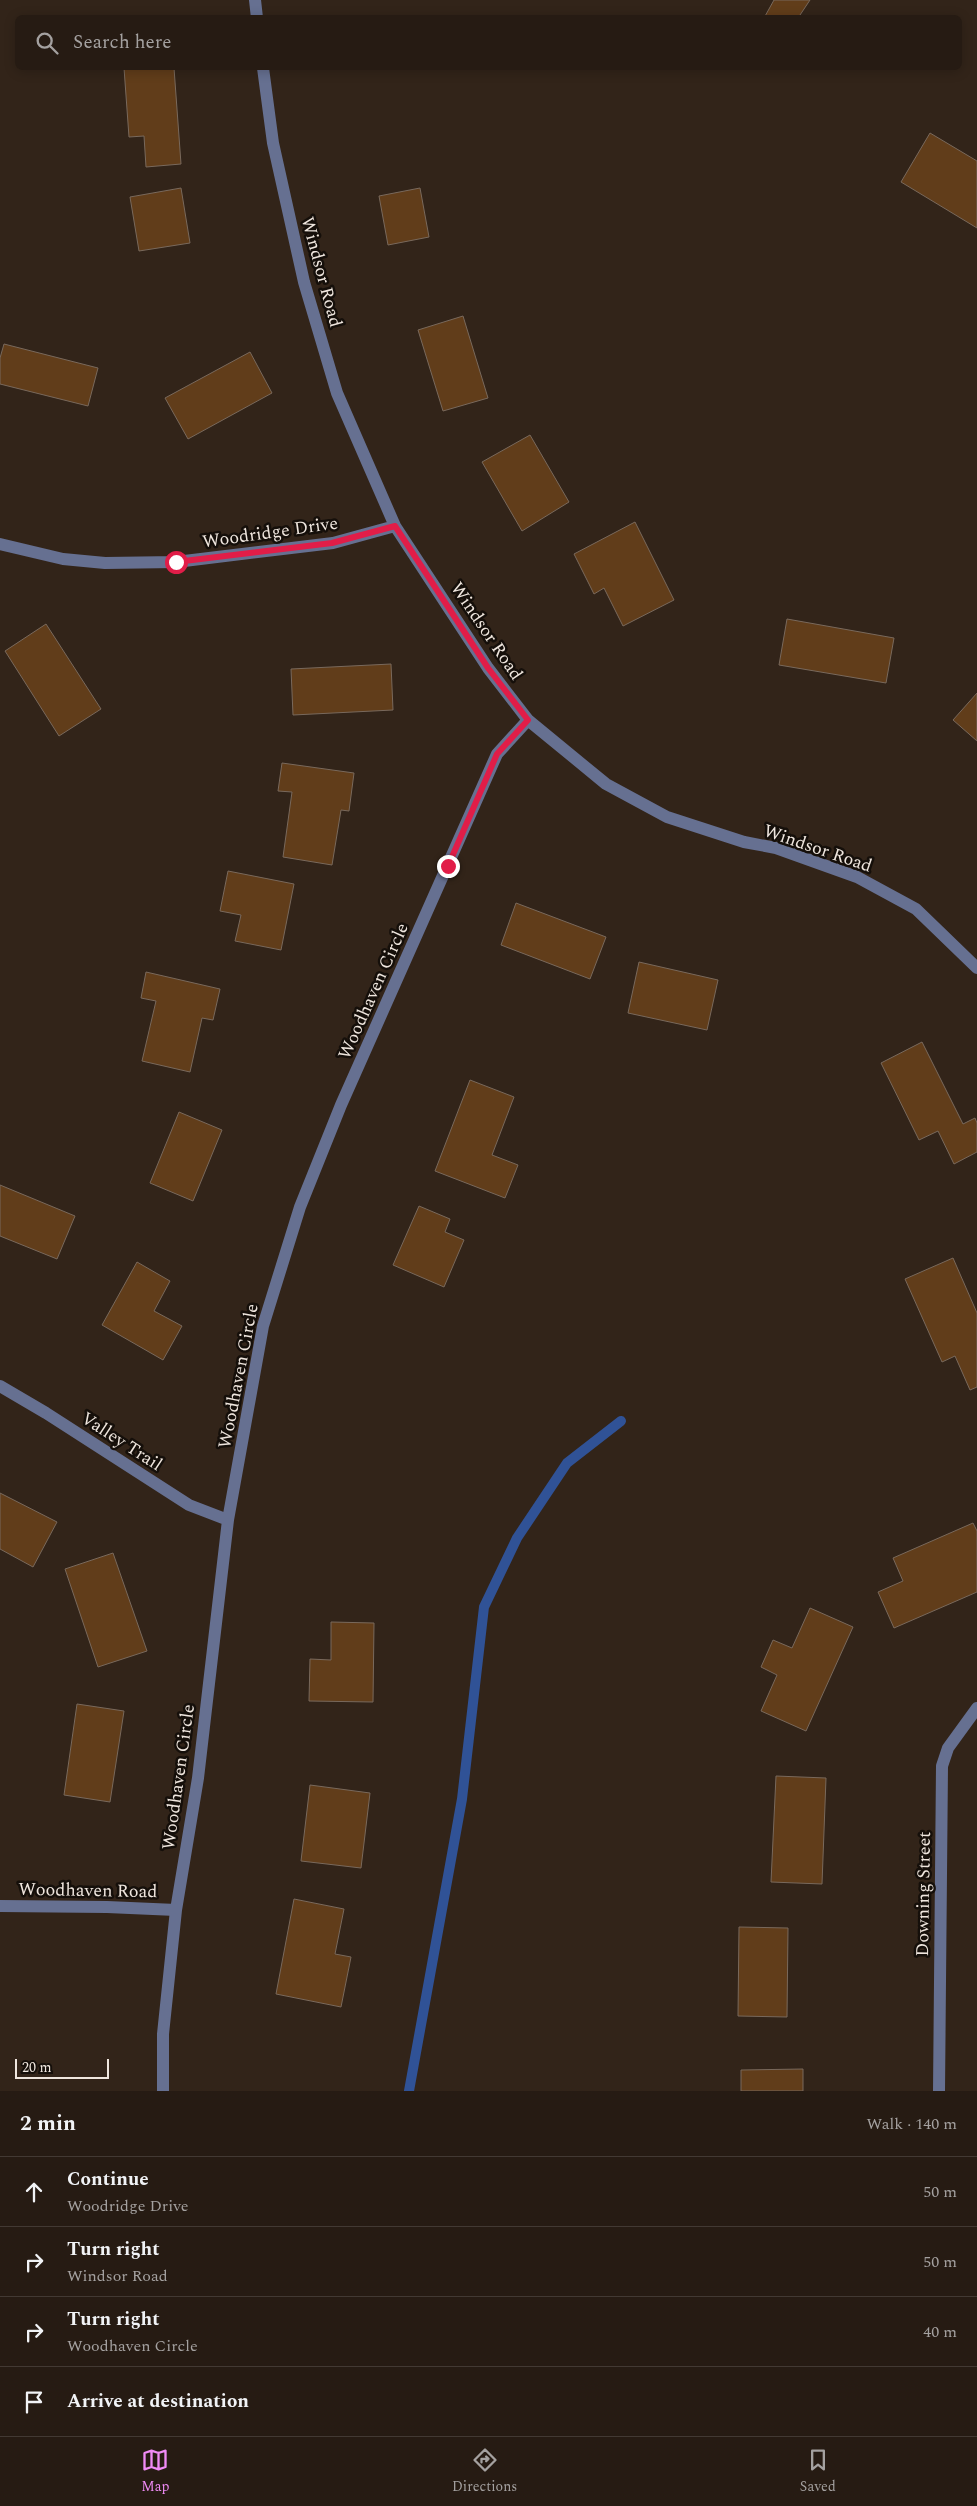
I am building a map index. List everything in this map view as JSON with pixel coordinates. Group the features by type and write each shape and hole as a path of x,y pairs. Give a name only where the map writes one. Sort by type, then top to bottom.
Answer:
{"street":[{"path":"255,0 257,15"},
{"name":"Windsor Road","path":"264,70 273,143 304,282 337,393 395,526 488,668 528,720 606,784 668,817 744,842 776,848 857,876 916,909 977,968"},
{"name":"Woodridge Drive","path":"0,544 63,559 105,562 176,562 332,543 395,526"},
{"name":"Woodhaven Circle","path":"163,2091 163,2034 176,1910 198,1778 228,1520 263,1326 300,1207 341,1105 497,754 528,720"},
{"name":"Valley Trail","path":"0,1386 46,1413 189,1505 228,1520"},
{"name":"Downing Street","path":"939,2091 942,1766 948,1748 977,1708"},
{"name":"Woodhaven Road","path":"0,1906 176,1910"}],"building":[{"path":"774,0 810,0 800,15 766,15"},
{"path":"124,70 174,70 181,164 146,167 144,136 129,137"},
{"path":"930,133 977,161 977,228 901,182"},
{"path":"181,188 190,243 139,251 130,197"},
{"path":"420,188 429,237 388,245 379,196"},
{"path":"463,316 488,398 443,411 418,330"},
{"path":"4,344 98,368 88,406 0,384 0,358"},
{"path":"250,352 272,393 188,439 165,398"},
{"path":"530,435 569,502 522,531 482,462"},
{"path":"635,522 674,600 623,626 604,588 594,594 574,554"},
{"path":"787,619 894,638 886,683 779,665"},
{"path":"46,624 101,709 59,736 5,651"},
{"path":"391,664 393,710 293,715 291,669"},
{"path":"977,693 977,741 953,720"},
{"path":"282,763 354,773 349,811 341,810 332,865 283,857 292,792 278,791"},
{"path":"228,871 294,884 281,950 235,941 241,915 220,911"},
{"path":"516,903 606,937 590,979 501,945"},
{"path":"639,962 718,980 707,1030 628,1013"},
{"path":"146,972 220,989 213,1020 202,1018 190,1072 142,1061 156,1001 141,998"},
{"path":"922,1042 963,1124 975,1118 977,1123 977,1152 954,1164 938,1131 919,1140 881,1063"},
{"path":"470,1080 514,1097 492,1155 518,1165 505,1198 435,1171"},
{"path":"179,1112 222,1130 193,1201 150,1183"},
{"path":"0,1185 75,1216 57,1259 0,1236"},
{"path":"419,1206 450,1219 445,1232 464,1240 444,1287 393,1265"},
{"path":"953,1258 977,1313 977,1387 970,1390 955,1356 942,1362 905,1279"},
{"path":"137,1262 170,1281 154,1311 182,1326 163,1360 102,1325"},
{"path":"0,1493 57,1522 33,1567 0,1549"},
{"path":"973,1523 977,1531 977,1592 894,1628 878,1592 903,1581 893,1558"},
{"path":"113,1553 147,1651 98,1667 65,1569"},
{"path":"810,1608 853,1627 806,1731 761,1711 777,1675 761,1667 773,1640 792,1648"},
{"path":"331,1622 374,1623 373,1702 309,1701 310,1659 331,1660"},
{"path":"77,1704 124,1711 110,1802 64,1795"},
{"path":"776,1776 826,1778 822,1884 771,1882"},
{"path":"310,1785 370,1793 361,1868 301,1861"},
{"path":"294,1899 344,1909 335,1954 351,1957 341,2007 276,1994"},
{"path":"739,1927 788,1928 787,2017 738,2016"},
{"path":"803,2069 803,2091 741,2091 741,2070"}],"waterway":[{"path":"409,2091 462,1799 484,1607 517,1538 567,1463 621,1421"}],"route":[{"path":"176,562 248,555 332,543 395,526 488,668 528,720 497,754 448,866"}]}
